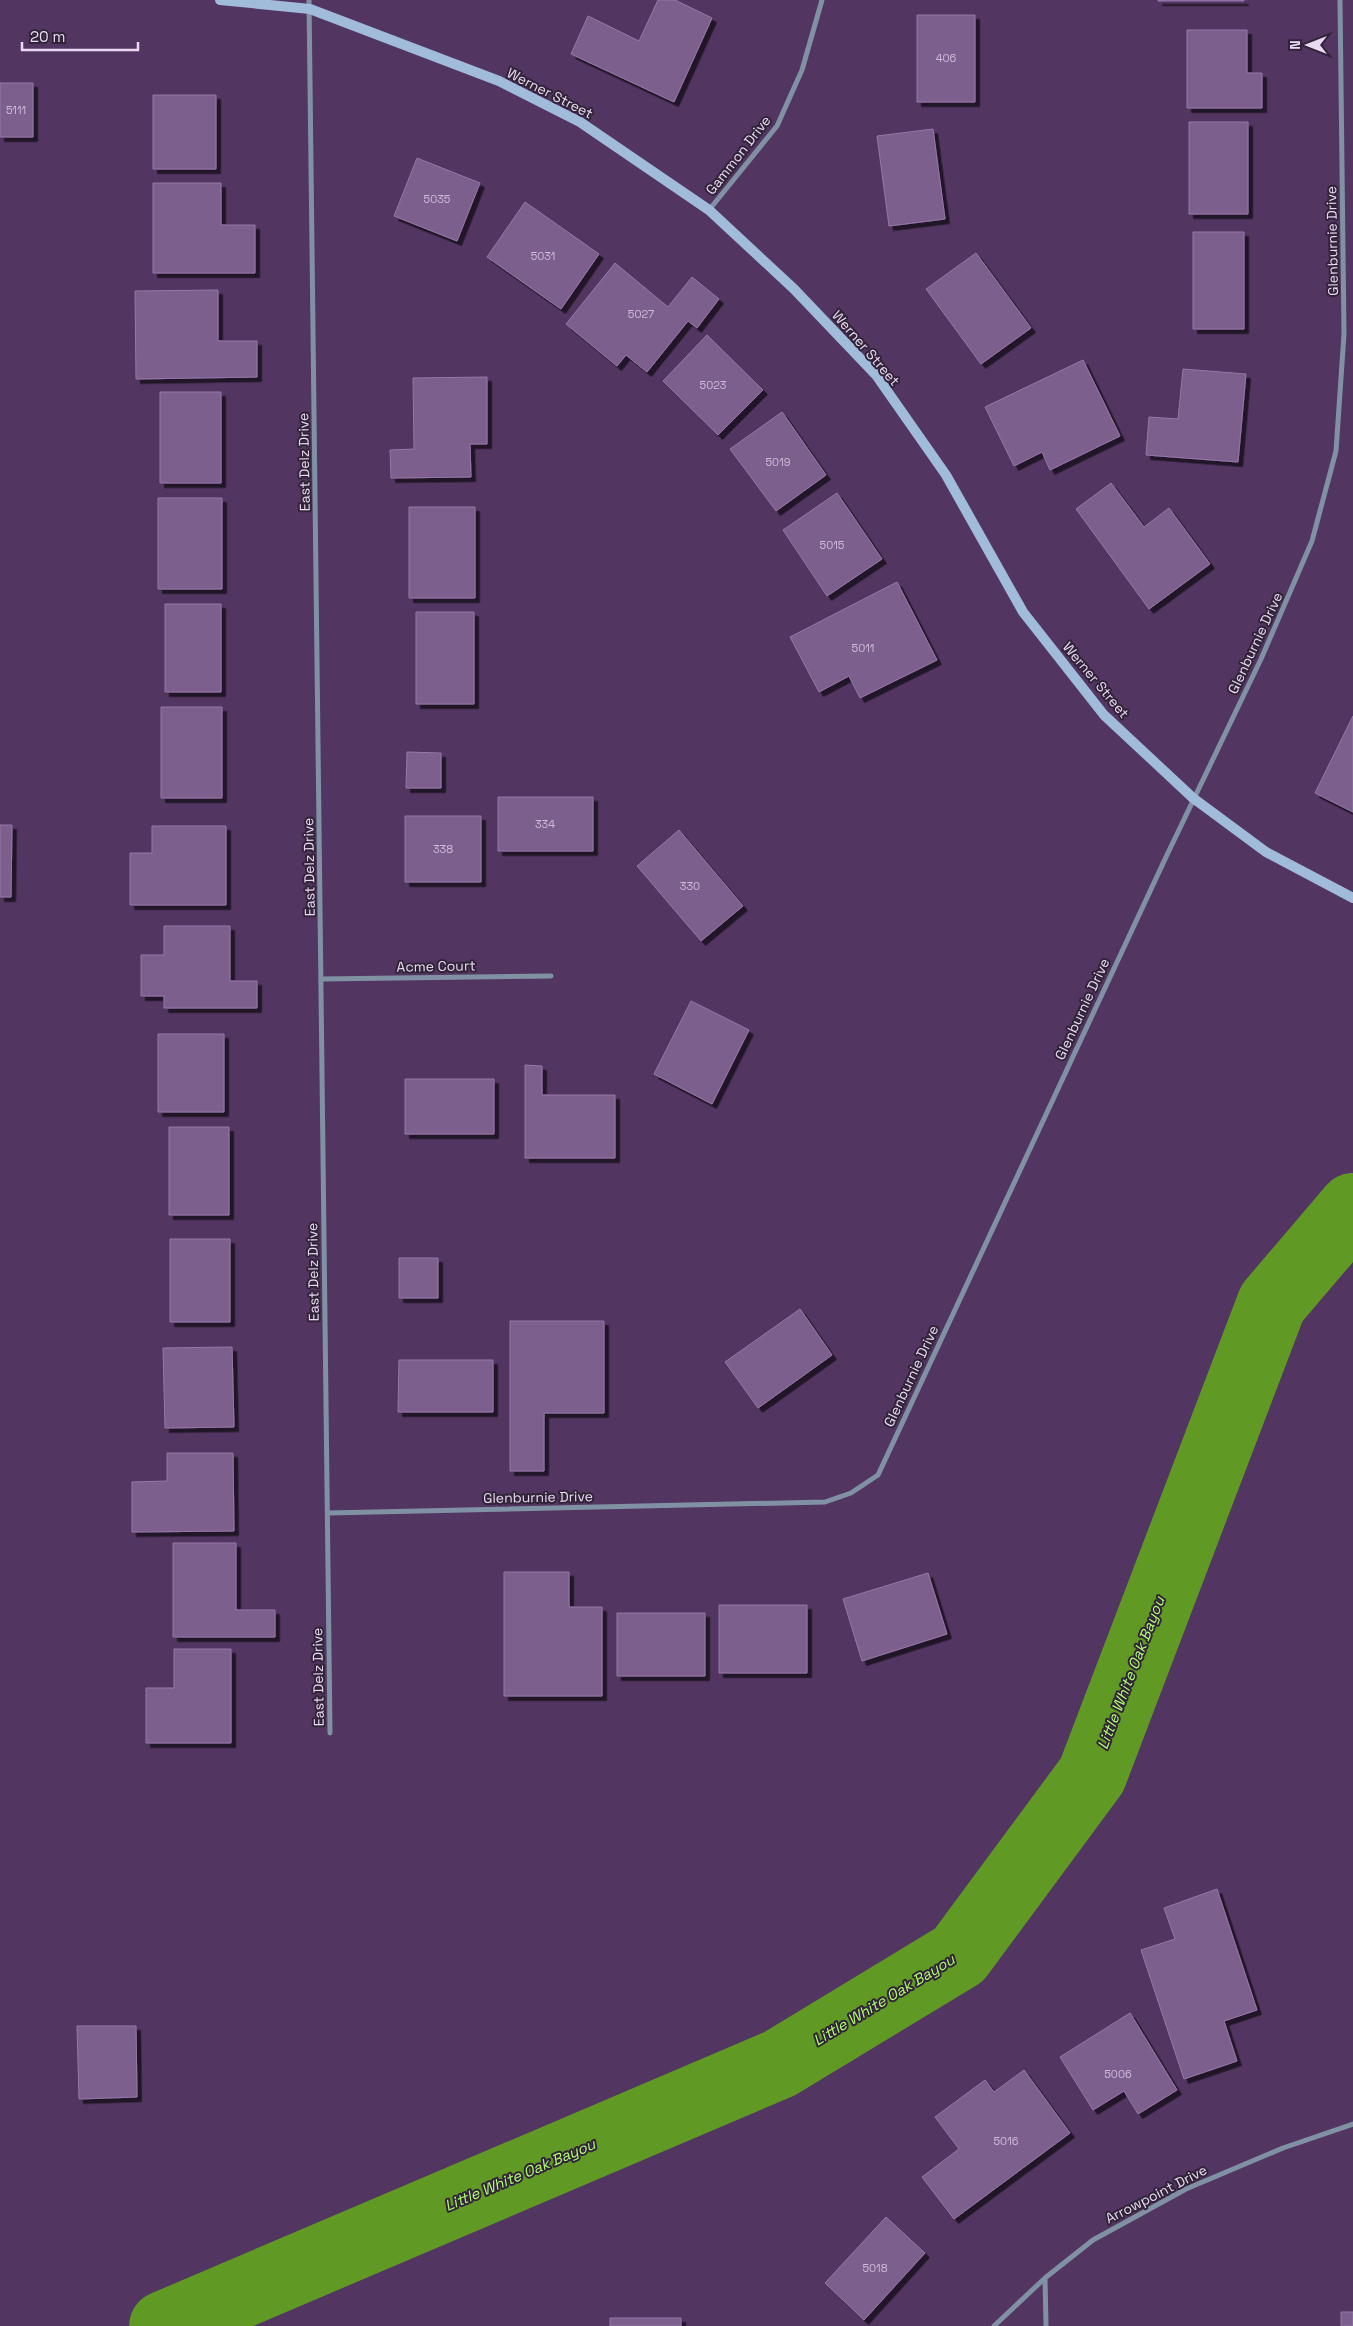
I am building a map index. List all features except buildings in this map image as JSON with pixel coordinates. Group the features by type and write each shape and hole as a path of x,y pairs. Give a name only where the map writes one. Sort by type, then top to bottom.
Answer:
{"street":[{"name":"Werner Street","path":"220,0 309,5 499,81 580,122 709,210 794,289 876,376 946,475 1023,612 1104,715 1193,798 1266,852 1353,898"},
{"name":"Gammon Drive","path":"709,210 777,126 802,70 822,0"},
{"name":"Glenburnie Drive","path":"328,1513 825,1502 851,1493 878,1475 1193,798 1261,659 1312,541 1336,451 1344,334 1340,0"},
{"name":"East Delz Drive","path":"309,5 330,1733"},
{"name":"Acme Court","path":"321,979 551,976"},
{"name":"Arrowpoint Drive","path":"994,2326 1045,2278 1092,2240 1186,2189 1283,2148 1353,2124"},
{"path":"1045,2278 1046,2326"}],"waterway":[{"name":"Little White Oak Bayou","path":"164,2326 779,2064 959,1955 1092,1775 1272,1303 1353,1208"}]}
